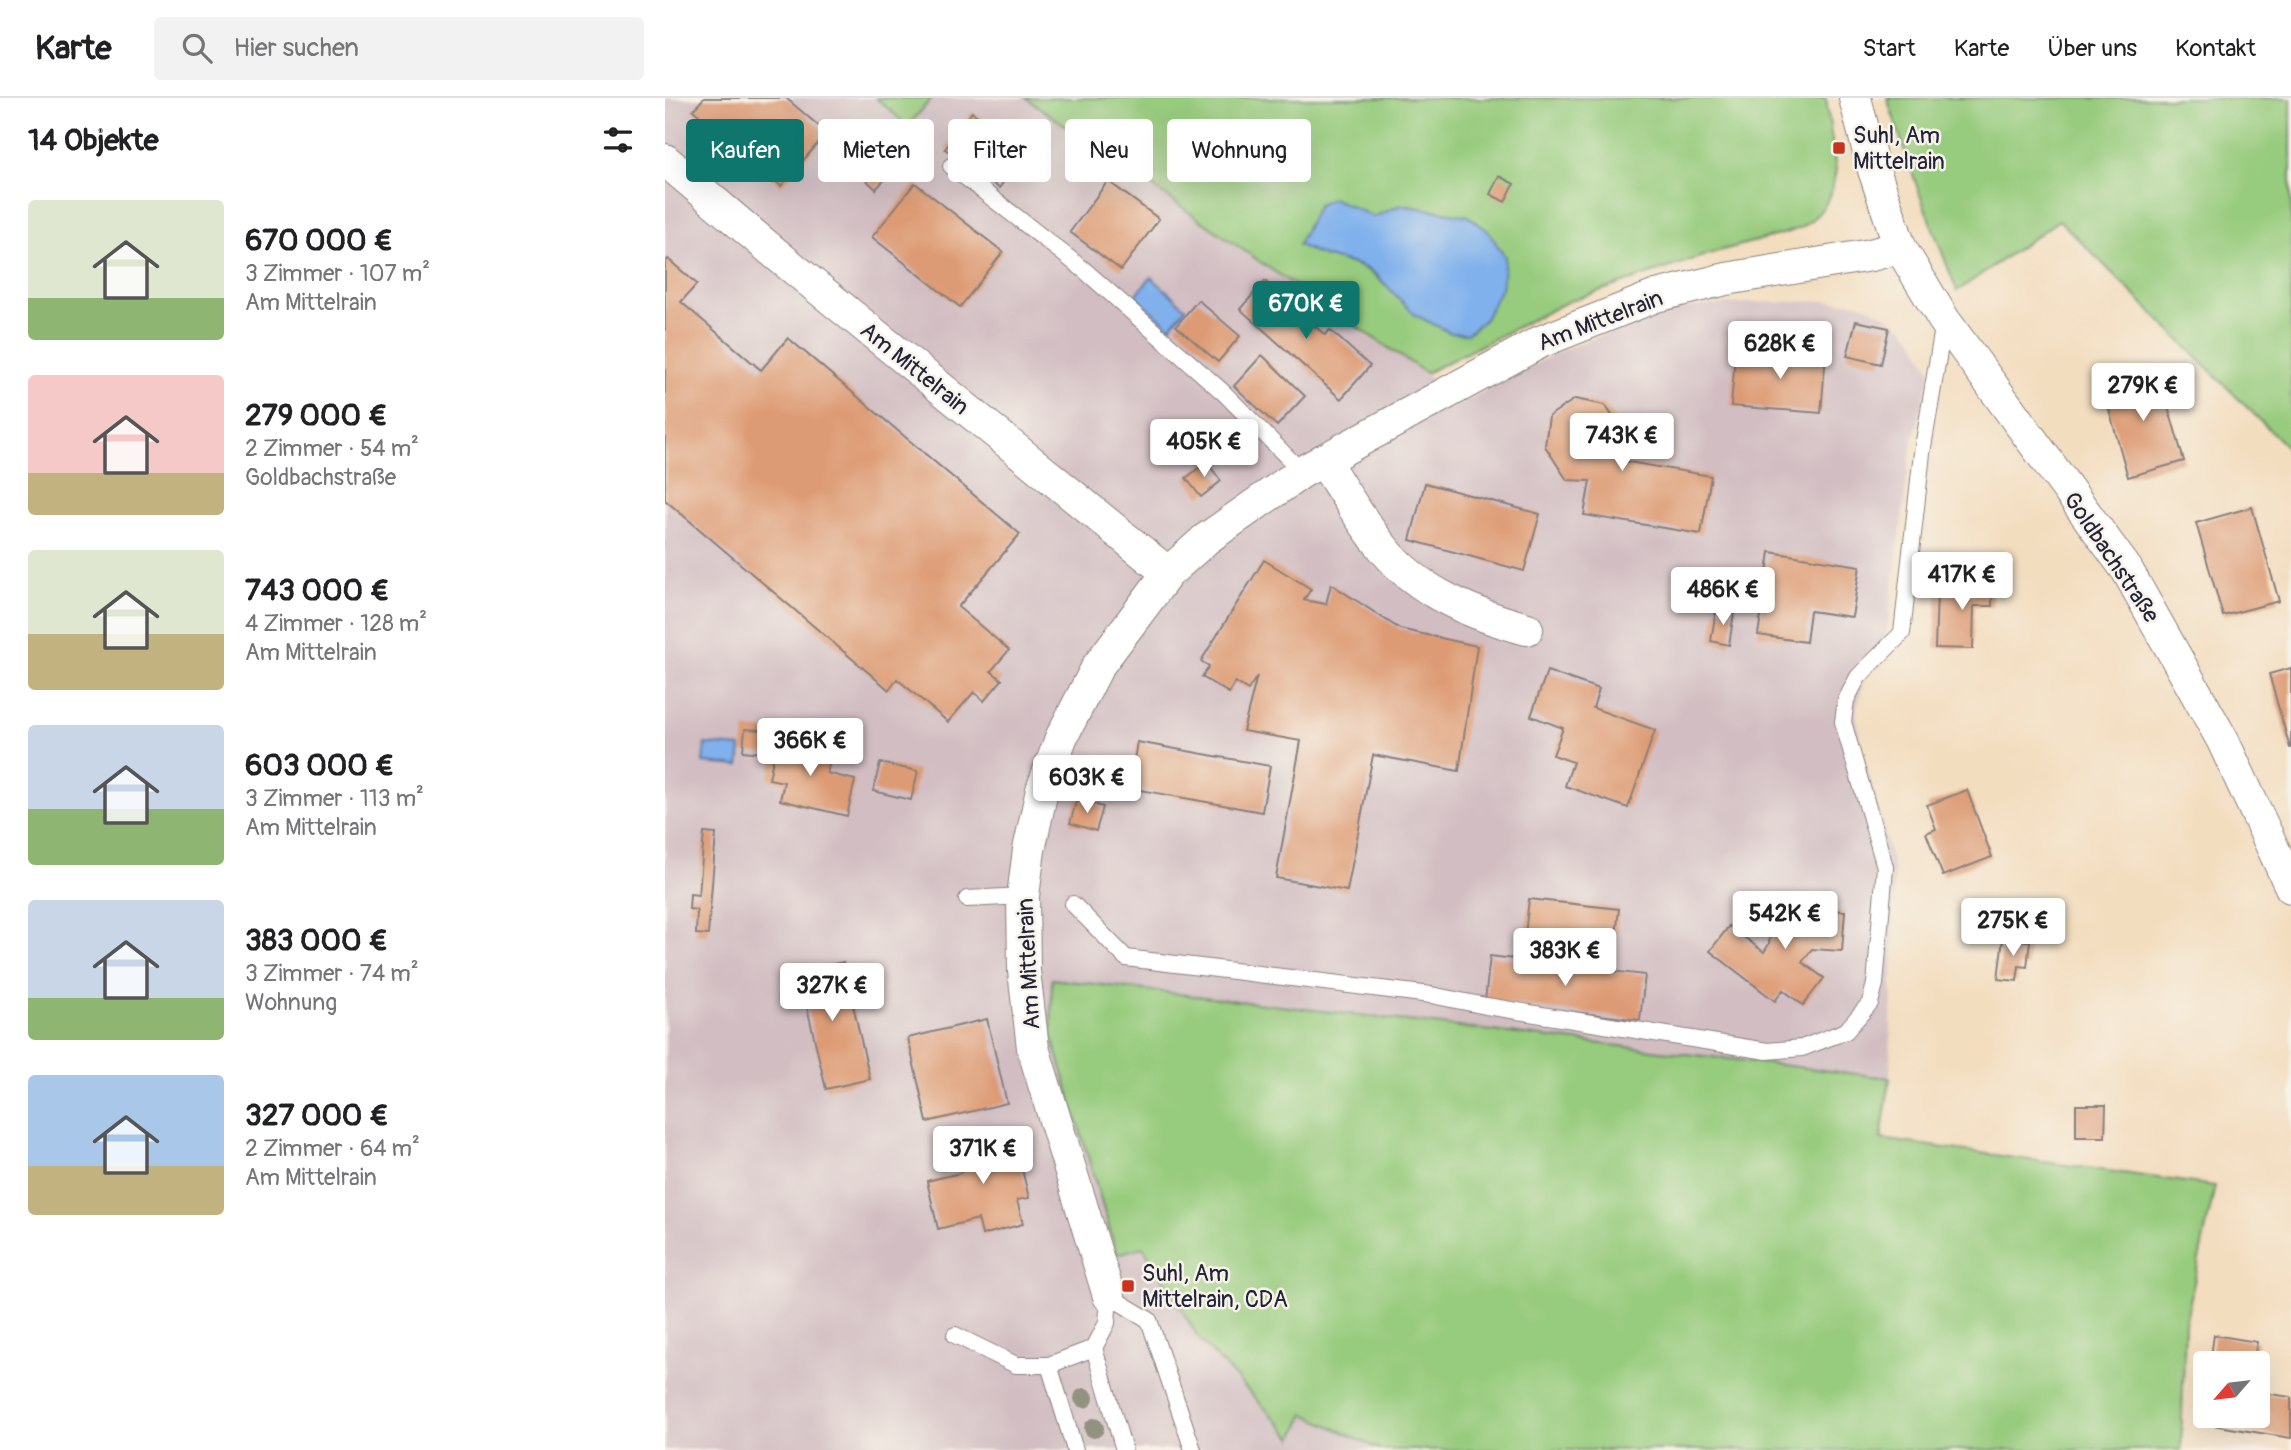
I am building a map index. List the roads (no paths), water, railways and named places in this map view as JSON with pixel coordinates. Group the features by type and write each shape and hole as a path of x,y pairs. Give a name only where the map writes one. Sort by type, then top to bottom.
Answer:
{"street":[{"name":"Goldbachstraße","path":"1855,98 1872,164 1900,247 1944,320 2127,570 2223,741 2291,887"},
{"name":"Am Mittelrain","path":"665,160 776,254 1168,573"},
{"name":"Am Mittelrain","path":"1109,1296 1033,1048 1024,971 1023,897 1029,850 1042,790 1061,738 1098,666 1168,573 1206,538 1313,466 1540,342 1656,296 1726,279 1871,255 1900,247"},
{"path":"1313,466 1384,550 1422,585 1463,607 1527,629"}],"lane":[{"path":"971,182 1093,278 1224,393 1313,466"},
{"path":"1073,904 1126,958 1430,995 1767,1051 1802,1048 1846,1031 1870,1003 1875,984 1885,867 1846,736 1843,722 1846,699 1858,677 1902,633 1921,453 1944,320"},
{"path":"967,899 1023,897"},
{"path":"955,1335 1016,1365 1049,1365 1094,1348 1107,1323 1109,1296 1149,1320 1193,1450"},
{"path":"1094,1348 1125,1450"},
{"path":"1049,1365 1075,1450"}],"water":[{"path":"1332,198 1374,217 1401,205 1468,216 1488,231 1505,257 1502,286 1485,319 1467,334 1451,333 1415,315 1373,272 1298,245 1318,205"},
{"path":"1151,277 1186,308 1170,327 1135,296"},
{"path":"705,744 741,747 739,766 703,763"}],"place":[{"name":"Suhl, Am Mittelrain","path":"1839,148"},
{"name":"Suhl, Am Mittelrain, CDA","path":"1128,1286"}]}
